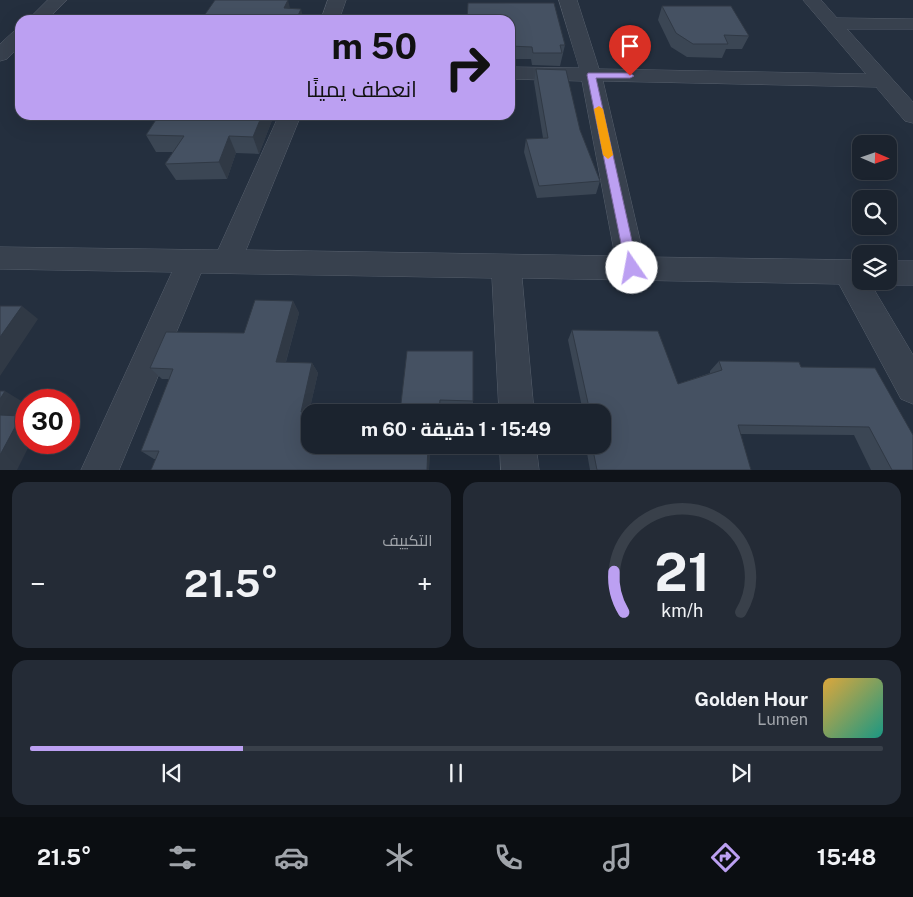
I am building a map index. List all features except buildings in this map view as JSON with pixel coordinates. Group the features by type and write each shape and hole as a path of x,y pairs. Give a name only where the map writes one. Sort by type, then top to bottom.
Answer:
{"street":[{"path":"42,15 58,0"},
{"path":"332,15 338,0"},
{"path":"568,0 591,75 632,268"},
{"path":"812,0 913,116"},
{"path":"834,23 913,24"},
{"path":"0,55 15,41"},
{"path":"515,74 884,81"},
{"path":"227,263 288,120"},
{"path":"0,258 852,272"},
{"path":"100,470 191,262"},
{"path":"506,266 515,404"},
{"path":"897,273 913,273"},
{"path":"864,290 913,388"},
{"path":"519,454 520,470"}],"slow traffic":[{"path":"599,109 608,155"}],"route":[{"path":"630,76 591,75 632,268"}]}
